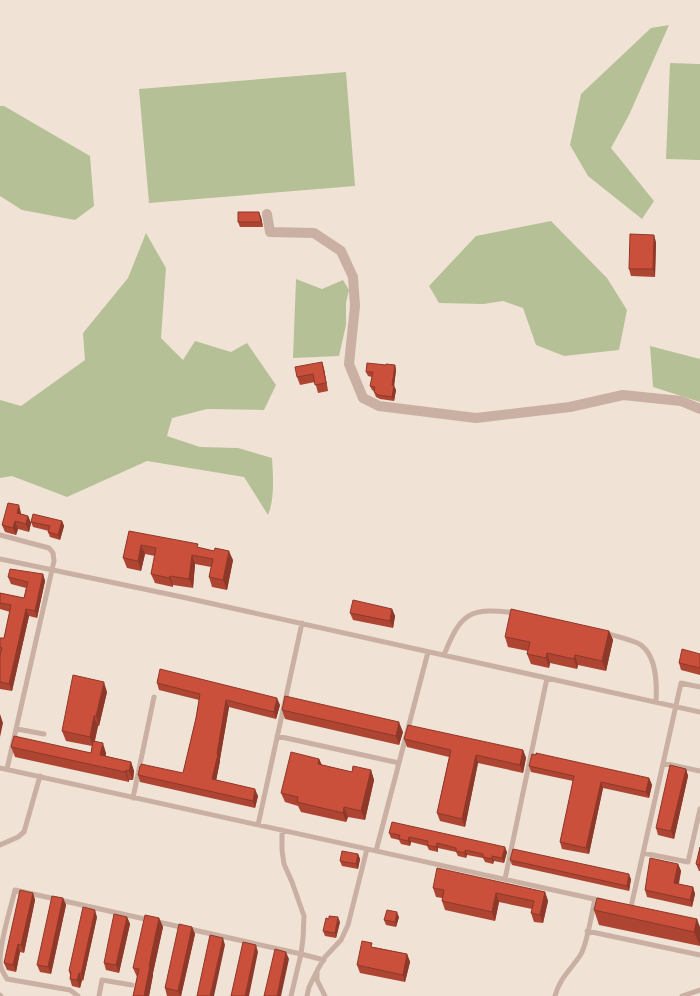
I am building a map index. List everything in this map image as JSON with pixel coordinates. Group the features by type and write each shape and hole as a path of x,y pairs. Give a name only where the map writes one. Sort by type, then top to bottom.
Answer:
{"street":[{"path":"267,214 270,232 314,233 341,251 353,277 355,306 349,364 363,398 379,406 476,418 570,407 623,395 681,401 700,410"}],"lane":[{"path":"0,535 49,548 53,554 54,561 7,769"},
{"path":"0,559 302,623 700,712"},
{"path":"444,655 455,630 466,618 478,612 490,610 523,614"},
{"path":"258,825 302,623"},
{"path":"600,632 641,644 654,667 657,682 656,702"},
{"path":"376,851 428,652"},
{"path":"505,879 547,678"},
{"path":"631,907 681,683 700,687"},
{"path":"133,798 154,697"},
{"path":"17,729 44,734"},
{"path":"277,736 399,763"},
{"path":"663,763 700,771"},
{"path":"0,768 609,902"},
{"path":"0,845 18,837 24,832 40,776"},
{"path":"643,853 688,862 700,809"},
{"path":"282,830 284,864 304,916 301,954 291,996"},
{"path":"307,996 309,987 318,969 341,940 348,925 367,849"},
{"path":"78,996 70,990 7,979 0,963 2,944 15,890 324,960"},
{"path":"555,996 558,985 582,952 595,899"},
{"path":"624,905 639,908"},
{"path":"587,931 700,954"},
{"path":"318,969 317,980 325,996"},
{"path":"99,996 102,980 132,985"},
{"path":"682,996 700,990"}],"green space":[{"path":"669,25 629,115 611,148 654,201 642,219 588,176 570,145 581,94 651,28"},
{"path":"670,63 700,64 700,160 666,159"},
{"path":"346,72 355,186 149,203 139,89"},
{"path":"0,106 4,106 90,156 94,206 75,220 22,210 0,196"},
{"path":"551,221 607,278 627,310 619,350 564,356 536,345 523,308 503,301 483,304 439,303 429,286 476,236"},
{"path":"146,233 166,268 161,338 183,360 195,341 231,352 247,343 276,385 264,410 207,409 172,418 167,436 200,447 238,448 272,458 273,494 268,515 244,477 147,461 67,497 12,476 0,478 0,400 21,406 85,360 83,333 128,278"},
{"path":"296,279 322,289 343,280 349,290 346,303 346,325 339,356 293,358"},
{"path":"650,346 700,359 700,402 653,387"}],"building":[{"path":"238,212 259,212 261,222 238,222"},
{"path":"630,234 654,235 653,269 629,269"},
{"path":"322,362 326,383 315,385 313,374 297,377 295,367"},
{"path":"367,363 395,365 392,397 378,395 374,392 375,387 370,386 373,372 366,372"},
{"path":"8,503 19,505 17,513 28,516 26,524 15,521 13,528 2,525"},
{"path":"33,514 62,521 58,535 48,532 50,526 31,522"},
{"path":"129,531 198,544 197,547 214,551 215,548 229,551 223,580 209,577 213,559 192,555 189,579 170,576 169,578 151,574 156,548 141,545 138,561 123,558"},
{"path":"10,569 43,574 35,611 26,609 9,684 0,682 0,655 2,648 0,647 0,638 4,638 11,605 0,603 0,593 24,598 28,582 8,577"},
{"path":"353,600 392,609 390,621 350,613"},
{"path":"511,609 609,631 602,661 575,655 574,659 547,653 546,658 527,654 530,642 505,637"},
{"path":"682,649 700,654 700,668 679,663"},
{"path":"160,669 277,698 274,712 226,700 218,754 212,779 255,789 253,801 138,775 141,764 183,773 196,718 200,694 157,683"},
{"path":"73,675 104,682 96,716 94,716 90,737 62,731"},
{"path":"285,696 399,722 396,736 282,710"},
{"path":"408,725 523,750 520,765 476,755 462,819 437,813 451,750 404,739"},
{"path":"14,736 91,753 93,741 103,743 100,755 131,762 129,771 126,770 125,772 11,747"},
{"path":"291,752 319,759 318,764 352,772 353,766 371,770 361,811 344,807 343,813 297,802 298,797 281,793"},
{"path":"536,753 649,778 646,792 601,782 586,848 560,842 574,776 529,766 532,754 536,755"},
{"path":"670,765 686,769 671,831 656,828"},
{"path":"392,822 505,847 502,858 492,856 492,859 483,857 483,854 465,850 465,853 456,851 456,848 437,843 436,847 427,845 428,841 409,837 408,841 399,839 400,835 389,833"},
{"path":"700,847 700,865 696,864"},
{"path":"513,849 629,874 627,886 510,860"},
{"path":"342,851 358,854 356,864 340,861"},
{"path":"650,858 678,864 674,883 693,887 690,900 645,890"},
{"path":"437,868 545,892 540,915 531,913 534,901 496,893 492,912 442,901 444,890 433,888"},
{"path":"20,890 33,893 21,945 18,944 13,965 4,963"},
{"path":"52,896 63,898 48,967 37,965"},
{"path":"597,898 697,919 694,932 594,910"},
{"path":"83,907 95,910 81,974 79,973 77,980 70,979 71,972 69,971"},
{"path":"387,910 397,912 395,922 384,920"},
{"path":"114,914 127,917 116,965 104,963"},
{"path":"145,915 159,918 144,996 133,996 139,969 133,968"},
{"path":"329,916 338,917 335,933 323,931 326,918 329,919"},
{"path":"179,924 192,927 178,991 165,988"},
{"path":"210,935 223,938 210,996 197,996"},
{"path":"362,941 372,943 371,947 407,954 403,975 357,965"},
{"path":"243,942 256,945 245,996 231,996"},
{"path":"275,949 286,952 277,996 264,996"}]}
